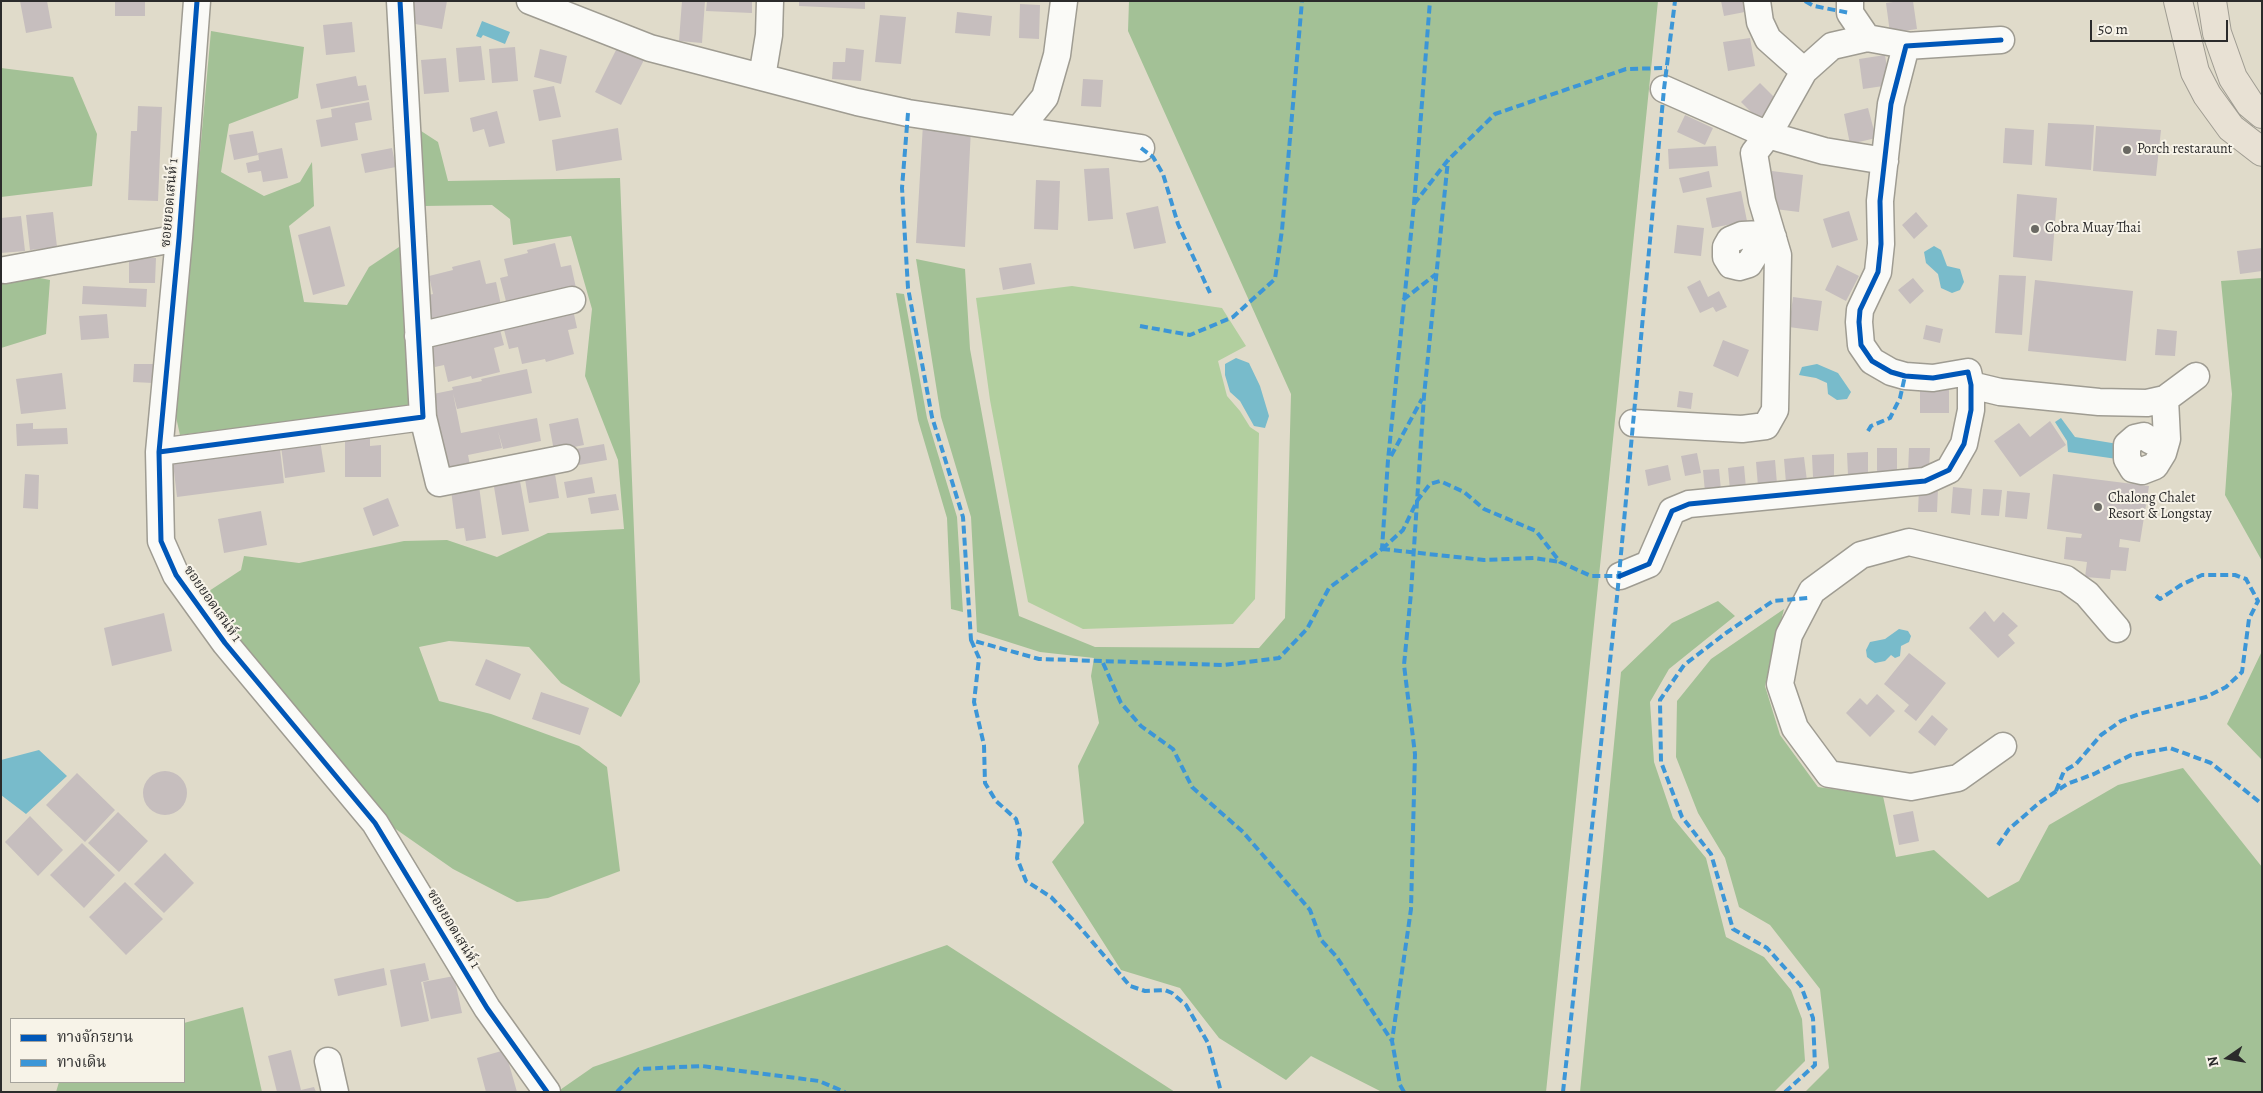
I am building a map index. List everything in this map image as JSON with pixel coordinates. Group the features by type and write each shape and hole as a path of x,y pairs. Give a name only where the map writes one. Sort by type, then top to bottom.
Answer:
{"main road":[{"path":"2178,1 2193,64 2207,95 2231,128 2262,152"},
{"path":"2212,1 2217,34 2233,78 2250,104 2262,114"},
{"path":"2207,95 2233,78"}],"street":[{"name":"ซอยยอดเสน่ห์ 1","path":"198,1 159,452 161,541 176,575 225,643 375,824 487,1008 547,1092"},
{"path":"400,1 423,417 439,483 566,458"},
{"path":"530,1 650,48 908,113 1141,148"},
{"path":"762,77 769,35 770,1"},
{"path":"1019,129 1045,97 1057,55 1064,1"},
{"path":"1757,1 1760,22 1768,39 1804,72"},
{"path":"1850,1 1850,13 1867,38"},
{"path":"1633,423 1742,429 1766,426 1775,410 1778,255 1762,201 1754,153 1768,135 1804,72 1832,46 1867,38 1911,46"},
{"path":"1620,576 1649,564 1672,511 1690,504 1925,481 1949,470 1964,444 1971,410 1971,385 1968,372 1933,378 1905,376 1891,372 1872,361 1861,345 1860,310 1878,272 1881,244 1880,201 1891,104 1906,46 2001,40"},
{"path":"1664,89 1768,135 1824,150 1885,161"},
{"path":"5,270 179,238"},
{"path":"418,336 572,300"},
{"path":"1971,385 2000,392 2099,402 2147,403 2165,398 2196,376"},
{"path":"2165,398 2167,439"},
{"path":"159,452 423,417"},
{"path":"2003,746 1958,778 1911,787 1829,774 1795,728 1780,684 1789,635 1812,591 1861,554 1909,542 2066,579 2087,594 2117,629"},
{"path":"328,1061 335,1092"}],"green space":[{"path":"1129,1 1658,1 1546,1092 1382,1092 1311,1056 1286,1080 1219,1038 1180,988 1121,970 1052,862 1084,823 1078,766 1099,723 1091,676 1094,658 1040,652 977,632 971,517 941,417 916,259 965,269 970,349 1019,616 1095,647 1259,648 1285,618 1291,394 1128,31"},
{"path":"211,31 304,47 298,98 229,124 221,172 264,196 300,182 312,162 314,206 289,226 304,302 347,305 369,267 402,245 409,408 180,435 176,417"},
{"path":"1,68 73,77 97,134 92,186 1,197"},
{"path":"418,129 438,142 448,181 620,178 640,682 621,717 561,683 529,647 449,641 419,647 439,701 491,714 579,746 607,767 620,871 548,898 517,902 453,869 387,823 264,679 209,591 241,570 244,556 299,563 404,541 447,540 497,557 548,533 624,529 618,460 585,376 592,309 571,236 513,245 510,219 492,205 423,206"},
{"path":"1,270 50,280 46,334 1,348"},
{"path":"2262,278 2262,561 2225,495 2232,394 2221,281"},
{"path":"1072,286 1222,308 1246,346 1218,361 1227,396 1240,411 1250,427 1259,433 1255,599 1233,624 1083,629 1028,602 990,400 976,298"},
{"path":"896,293 904,294 927,418 957,517 963,612 951,609 947,518 918,420"},
{"path":"1718,601 1735,616 1669,669 1650,702 1654,762 1673,818 1706,858 1726,937 1764,957 1791,990 1802,1019 1805,1061 1774,1092 1580,1092 1621,672 1672,623"},
{"path":"1784,609 1765,686 1780,735 1818,787 1883,796 1896,857 1934,850 1988,898 2019,881 2049,825 2118,785 2183,768 2262,867 2262,1092 1805,1092 1829,1068 1820,989 1770,925 1739,907 1725,858 1698,813 1676,757 1677,701 1711,659"},
{"path":"2262,651 2262,760 2227,724"},
{"path":"947,945 1175,1092 557,1092 593,1067"},
{"path":"243,1007 262,1092 56,1092 59,1083 185,1083 185,1023"}],"water":[{"path":"482,21 510,32 505,44 483,35 481,38 476,36"},
{"path":"1934,246 1941,250 1947,266 1960,269 1964,282 1960,290 1952,293 1941,288 1938,274 1926,263 1924,252"},
{"path":"1236,358 1249,363 1260,386 1269,416 1265,428 1254,426 1240,401 1230,392 1225,375 1225,364"},
{"path":"1817,364 1838,373 1851,392 1847,399 1837,400 1828,394 1827,383 1816,378 1799,375 1802,367"},
{"path":"2061,418 2075,437 2118,444 2117,459 2068,452 2067,441 2055,422"},
{"path":"1899,629 1908,631 1911,636 1909,642 1901,646 1900,656 1895,658 1891,655 1885,661 1875,663 1867,657 1866,650 1870,642 1885,639"},
{"path":"39,750 67,776 26,814 1,795 1,760"}],"building":[{"path":"20,1 47,1 52,28 26,33"},
{"path":"115,1 145,1 145,16 115,16"},
{"path":"413,1 447,1 442,29 410,23"},
{"path":"682,1 705,1 702,43 679,41"},
{"path":"707,1 752,1 752,13 706,11"},
{"path":"799,1 865,1 865,9 799,6"},
{"path":"1721,1 1748,1 1750,11 1724,16"},
{"path":"1913,1 1917,29 1890,33 1886,3"},
{"path":"1020,4 1040,5 1039,39 1019,38"},
{"path":"957,12 992,16 990,36 955,33"},
{"path":"880,15 906,17 901,64 875,62"},
{"path":"352,22 355,52 326,55 323,25"},
{"path":"1750,38 1755,66 1728,71 1723,42"},
{"path":"619,44 645,58 621,105 595,92"},
{"path":"481,46 485,80 459,82 456,48"},
{"path":"515,47 518,81 492,83 489,49"},
{"path":"846,48 864,50 861,81 832,79 833,62 845,62"},
{"path":"540,49 567,56 561,84 534,77"},
{"path":"1885,55 1890,85 1863,89 1859,59"},
{"path":"446,58 449,92 424,94 421,60"},
{"path":"356,76 358,86 366,85 369,100 321,109 316,84"},
{"path":"1083,79 1103,80 1101,107 1081,106"},
{"path":"1760,83 1781,104 1762,123 1741,102"},
{"path":"554,86 561,117 539,121 533,90"},
{"path":"369,102 372,120 355,123 358,140 321,147 316,120 332,117 331,109"},
{"path":"138,106 162,107 158,201 128,200 131,131 137,131"},
{"path":"1868,108 1876,138 1850,144 1844,114"},
{"path":"497,111 505,143 489,147 484,129 473,132 470,118"},
{"path":"1685,115 1713,128 1705,145 1677,132"},
{"path":"2048,123 2094,125 2091,170 2045,166"},
{"path":"923,124 971,129 965,247 916,243"},
{"name":"Porch restaraunt","path":"2096,126 2161,130 2156,176 2093,171"},
{"path":"618,128 622,160 556,171 552,140"},
{"path":"2005,128 2034,130 2032,165 2003,163"},
{"path":"253,131 258,155 234,160 229,135"},
{"path":"1716,146 1718,166 1669,169 1668,149"},
{"path":"282,148 288,178 263,182 261,171 248,173 246,163 259,160 258,153"},
{"path":"392,148 396,167 365,173 361,154"},
{"path":"1109,168 1113,219 1088,221 1084,169"},
{"path":"1709,171 1712,187 1683,193 1679,178"},
{"path":"1772,171 1803,175 1799,212 1767,208"},
{"path":"1036,180 1060,181 1058,230 1034,229"},
{"path":"1741,191 1747,221 1712,228 1706,198"},
{"name":"Cobra Muay Thai","path":"2017,194 2057,198 2052,261 2013,257"},
{"path":"1158,206 1166,243 1134,249 1126,213"},
{"path":"1849,211 1858,240 1832,248 1823,219"},
{"path":"53,212 57,247 30,250 26,215"},
{"path":"1916,212 1928,226 1914,239 1902,225"},
{"path":"21,216 25,251 1,253 1,218"},
{"path":"1677,225 1704,228 1701,256 1674,253"},
{"path":"330,226 345,286 313,295 298,235"},
{"path":"555,243 561,267 571,265 576,288 507,305 500,278 508,276 504,259 528,253 527,250"},
{"path":"2262,248 2262,271 2240,274 2237,251"},
{"path":"129,258 156,258 155,283 129,283"},
{"path":"480,260 486,284 496,282 501,305 432,323 425,296 433,294 429,276 453,270 452,267"},
{"path":"1031,263 1035,284 1003,290 999,268"},
{"path":"1837,265 1859,276 1846,301 1825,290"},
{"path":"1999,275 2026,276 2022,335 1995,333"},
{"path":"1913,278 1924,291 1910,304 1898,290"},
{"path":"1700,280 1708,297 1719,291 1727,307 1716,312 1713,307 1700,313 1687,287"},
{"path":"2035,280 2133,291 2126,361 2028,351"},
{"path":"83,286 147,289 146,307 82,304"},
{"path":"1793,297 1822,301 1818,331 1789,327"},
{"path":"572,305 577,328 568,330 574,354 546,362 545,359 522,364 518,347 509,349 502,322"},
{"path":"107,314 109,338 81,340 79,316"},
{"path":"498,322 504,345 494,348 500,372 472,379 471,376 448,382 444,365 435,367 428,340"},
{"path":"1926,325 1943,329 1940,343 1923,339"},
{"path":"2157,329 2177,331 2175,356 2155,355"},
{"path":"1723,340 1749,350 1738,377 1713,366"},
{"path":"134,364 153,364 153,383 133,382"},
{"path":"527,369 532,393 457,409 453,393 461,433 537,418 541,441 503,449 498,431 502,448 468,455 470,465 442,470 428,395 453,390 452,387 482,381 481,379"},
{"path":"62,373 66,409 21,414 16,379"},
{"path":"1920,390 1949,390 1949,413 1920,413"},
{"path":"1679,391 1693,393 1691,409 1677,407"},
{"path":"578,418 584,445 554,451 549,424"},
{"path":"2050,421 2066,445 2020,477 1994,441 2019,423 2030,437"},
{"path":"33,423 33,429 67,428 68,444 17,446 16,424"},
{"path":"345,436 370,436 370,446 381,445 381,477 345,477"},
{"path":"320,440 325,472 285,478 281,446"},
{"path":"604,444 607,460 579,465 576,449"},
{"path":"1877,448 1897,448 1897,473 1877,474"},
{"path":"1909,448 1930,448 1929,472 1908,473"},
{"path":"280,449 284,483 177,497 173,463"},
{"path":"1868,452 1868,475 1848,475 1847,453"},
{"path":"1697,453 1701,473 1685,476 1681,456"},
{"path":"1834,454 1834,476 1813,477 1812,455"},
{"path":"1804,457 1807,481 1786,483 1784,459"},
{"path":"1775,460 1777,484 1758,486 1756,462"},
{"path":"1668,465 1671,480 1648,486 1645,470"},
{"path":"1744,466 1746,488 1730,490 1728,468"},
{"path":"1719,469 1721,490 1705,492 1703,470"},
{"path":"518,470 529,531 502,535 492,475"},
{"path":"25,474 39,475 38,509 23,508"},
{"path":"555,474 559,498 529,503 525,479"},
{"name":"Chalong Chalet Resort & Longstay","path":"2053,474 2149,486 2140,542 2120,539 2119,547 2129,548 2126,571 2111,570 2110,579 2085,577 2087,562 2064,559 2066,537 2081,538 2082,534 2047,529"},
{"path":"592,477 595,493 567,498 564,482"},
{"path":"479,486 486,538 466,541 464,528 456,529 451,490"},
{"path":"1953,487 1972,489 1970,515 1951,513"},
{"path":"1919,488 1938,488 1937,512 1918,512"},
{"path":"1983,489 2002,490 1999,516 1981,515"},
{"path":"2007,491 2030,493 2027,519 2005,517"},
{"path":"616,494 619,510 591,514 588,498"},
{"path":"388,498 399,526 373,536 363,508"},
{"path":"261,511 267,545 224,553 218,519"},
{"path":"1985,611 1994,622 2003,612 2018,626 2008,635 2015,643 1998,658 1969,628"},
{"path":"164,613 172,651 112,666 104,628"},
{"path":"1909,653 1946,683 1916,721 1904,711 1909,705 1884,684"},
{"path":"486,659 521,674 510,700 475,685"},
{"path":"541,692 589,708 580,735 532,719"},
{"path":"1877,694 1895,711 1870,737 1846,713 1860,698 1867,705"},
{"path":"1932,715 1948,729 1935,746 1918,732"},
{"path":"165,771 177,775 183,781 187,793 183,805 177,811 165,815 153,811 147,805 143,793 147,781 153,775"},
{"path":"77,773 115,810 85,842 46,805"},
{"path":"1913,811 1919,841 1899,845 1893,815"},
{"path":"118,812 148,841 119,872 88,843"},
{"path":"30,816 63,850 38,876 5,842"},
{"path":"82,843 115,875 84,908 50,875"},
{"path":"165,853 194,883 164,913 134,884"},
{"path":"125,882 163,919 126,955 89,917"},
{"path":"425,963 429,980 421,982 429,1021 401,1027 390,970"},
{"path":"384,968 387,985 338,996 334,979"},
{"path":"454,976 462,1013 431,1019 423,982"},
{"path":"291,1050 301,1090 314,1087 316,1092 277,1092 268,1056"},
{"path":"505,1050 517,1092 486,1092 477,1058"}],"marked path":[{"path":"1140,326 1190,335 1233,317 1275,279 1282,230 1302,1"},
{"path":"908,113 902,188 908,288 932,417 963,517 971,640 1039,659 1223,665 1279,658 1307,629 1329,588 1382,549 1388,460 1414,204 1430,1"},
{"path":"1563,1092 1617,597 1664,89 1675,1"},
{"path":"1805,1 1814,6 1850,13"},
{"path":"1414,204 1448,160 1495,114 1626,69 1667,68"},
{"path":"1141,148 1153,157 1163,174 1178,224 1210,293"},
{"path":"1404,1092 1400,1085 1392,1041 1411,909 1415,754 1404,665 1411,593 1424,396 1448,160"},
{"path":"1403,300 1436,274"},
{"path":"1868,431 1871,426 1890,418 1900,398 1905,376"},
{"path":"1391,456 1422,399"},
{"path":"1382,549 1403,530 1417,501 1430,484 1440,481 1464,492 1484,509 1536,531 1560,562 1591,576 1620,576"},
{"path":"1382,549 1484,560 1534,558 1560,562"},
{"path":"2056,791 2064,771 2076,764 2101,735 2121,721 2139,714 2206,697 2226,687 2242,672 2249,619 2258,601 2246,579 2235,575 2202,575 2181,585 2160,599 2154,594"},
{"path":"1785,1092 1815,1065 1813,1018 1801,986 1767,948 1733,929 1711,854 1682,817 1661,762 1660,700 1684,665 1726,633 1773,601 1808,598"},
{"path":"971,640 979,658 974,702 984,745 985,783 996,801 1016,819 1020,833 1017,858 1026,881 1051,897 1078,925 1130,986 1145,991 1165,990 1172,993 1186,1005 1208,1043 1221,1092"},
{"path":"1103,663 1121,703 1141,726 1173,749 1192,787 1243,832 1310,910 1321,940 1336,956 1392,1041"},
{"path":"1998,845 2009,829 2039,803 2067,784 2094,774 2131,755 2170,748 2211,763 2262,804"},
{"path":"617,1092 639,1069 702,1066 819,1081 845,1092"}],"cycle path":[{"path":"197,1 179,238 159,452 161,541 176,575 225,643 375,823 487,1008 547,1092"},
{"path":"159,452 423,417 400,1"},
{"path":"1620,576 1649,564 1672,511 1689,504 1925,481 1949,470 1964,444 1971,410 1971,385 1968,372 1933,378 1905,376 1891,372 1872,361 1861,345 1860,310 1878,272 1881,244 1880,201 1891,104 1906,46 2001,40"}],"place":[{"name":"Porch restaraunt","path":"2127,150"},
{"name":"Cobra Muay Thai","path":"2035,229"},
{"name":"Chalong Chalet Resort & Longstay","path":"2098,507"}]}
